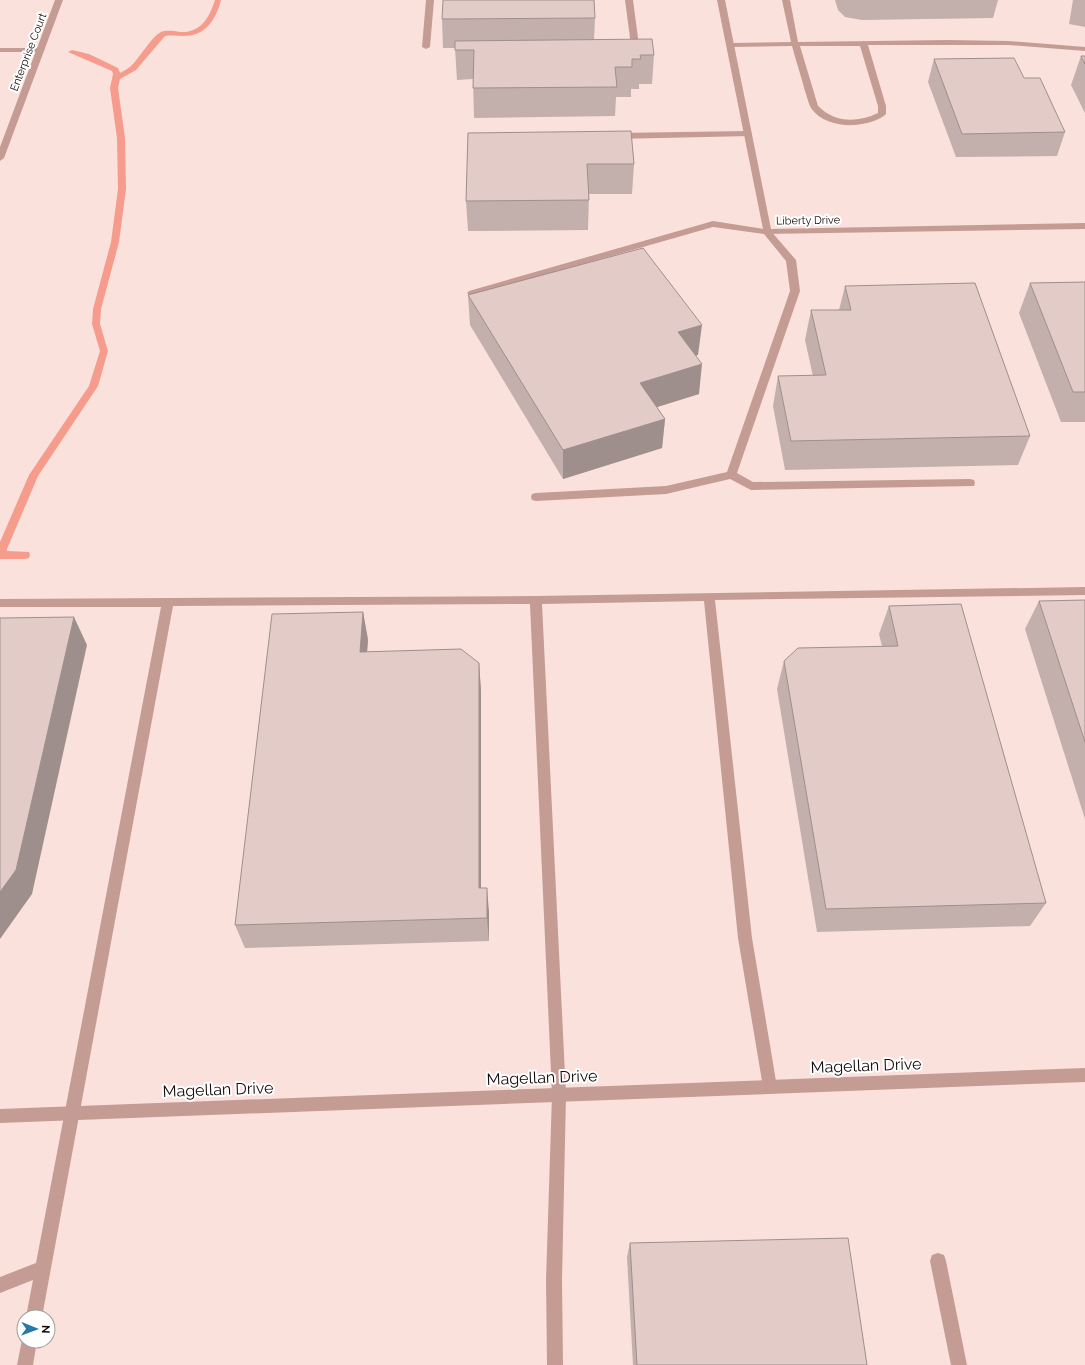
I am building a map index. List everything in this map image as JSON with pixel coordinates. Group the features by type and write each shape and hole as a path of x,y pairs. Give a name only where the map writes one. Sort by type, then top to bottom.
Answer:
{"street":[{"name":"Enterprise Court","path":"0,158 60,0"},
{"path":"426,47 430,0"},
{"path":"629,0 636,53"},
{"name":"Liberty Drive","path":"721,0 767,232 1085,226"},
{"path":"786,0 795,44 814,107 819,113 830,120 855,123 872,120 882,114 882,106 863,43"},
{"path":"730,45 948,42 1008,43 1085,49"},
{"path":"0,50 41,50"},
{"path":"606,136 748,134"},
{"path":"472,293 713,224 767,232 791,260 795,291 731,475"},
{"path":"536,497 666,490 731,475 751,486 970,483"},
{"path":"0,603 536,600 709,596 1085,592"},
{"path":"709,596 745,938 770,1087"},
{"path":"536,600 559,1094 554,1280 555,1365"},
{"path":"35,1309 168,601"},
{"name":"Magellan Drive","path":"0,1116 1085,1075"},
{"path":"938,1261 959,1365"},
{"path":"0,1285 42,1269"},
{"path":"25,1365 28,1349"}],"shaded area":[{"path":"0,0 1085,0 1085,1365 0,1365"}],"building":[{"path":"443,0 594,0 595,18 442,19"},
{"path":"652,39 654,55 640,55 641,59 632,59 632,67 615,67 617,87 473,88 474,50 455,50 455,41"},
{"path":"1081,56 1085,56 1085,64"},
{"path":"1014,58 1024,78 1040,78 1065,132 962,134 934,59"},
{"path":"631,131 634,164 587,164 589,200 466,201 468,133"},
{"path":"643,248 702,325 678,332 702,364 640,383 665,419 563,450 468,295"},
{"path":"1085,282 1085,392 1073,392 1030,283"},
{"path":"975,283 1030,436 791,441 778,376 826,375 811,310 851,310 845,286"},
{"path":"1085,600 1085,742 1039,601"},
{"path":"961,604 1046,903 826,909 784,661 798,648 898,646 889,606"},
{"path":"363,612 360,652 461,649 479,663 479,888 487,888 487,918 235,925 272,614"},
{"path":"74,617 16,870 0,892 0,618"},
{"path":"848,1238 867,1365 637,1365 630,1243"}],"waterway":[{"path":"116,78 133,68 163,34 193,33 204,27 214,13 218,0"},
{"path":"72,52 86,56 115,70 117,74 116,78"},
{"path":"25,555 1,555 2,549 34,475 93,386 104,351 96,324 97,309 115,242 122,189 121,138 114,88 116,78"}]}
